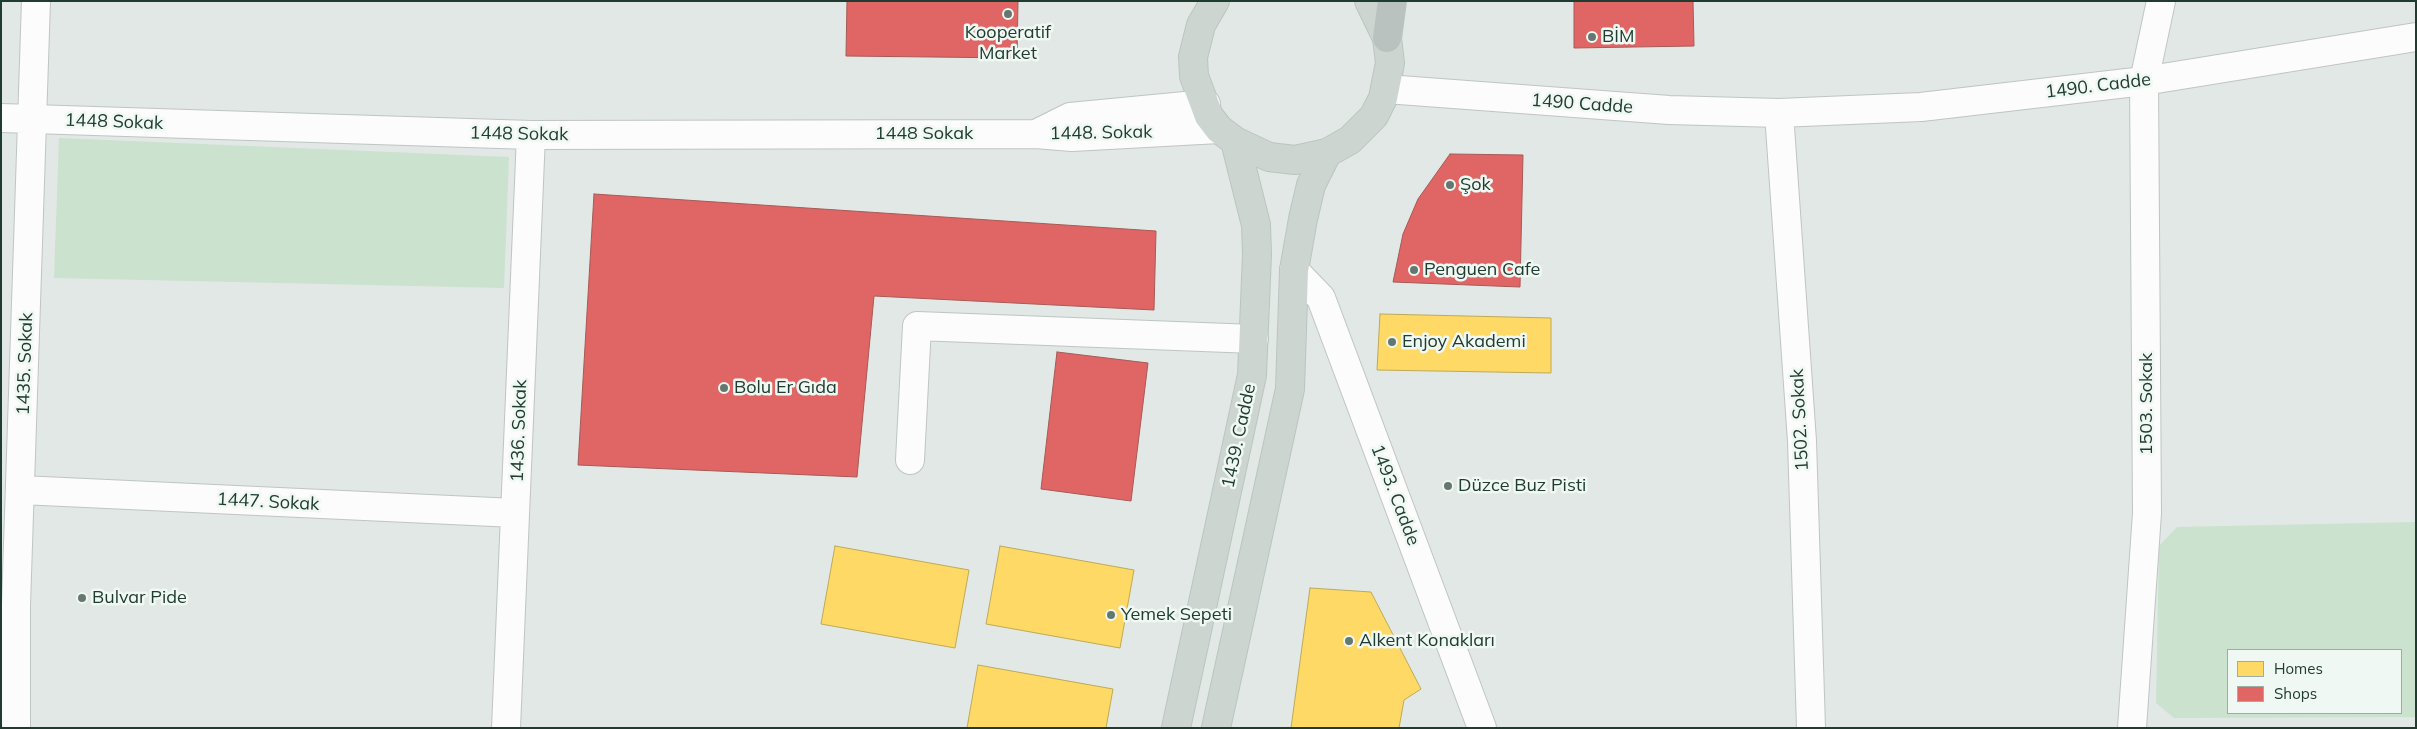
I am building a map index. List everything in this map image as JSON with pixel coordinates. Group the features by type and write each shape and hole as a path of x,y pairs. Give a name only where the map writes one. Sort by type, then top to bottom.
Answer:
{"highway":[{"path":"1387,38 1392,1"}],"main road":[{"path":"1227,135 1269,157 1295,160 1327,153 1350,140 1374,116 1386,89 1390,63 1387,38 1368,1"},
{"name":"1439. Cadde","path":"1176,728 1252,375 1254,339 1256,226 1227,135 1210,116 1194,76 1193,57 1205,6"},
{"path":"1216,728 1290,389 1294,270 1311,185 1327,153"}],"street":[{"name":"1435. Sokak","path":"16,728 9,645 9,605 20,490 36,1"},
{"name":"1503. Sokak","path":"2132,728 2147,513 2144,81 2161,1"},
{"name":"1490. Cadde","path":"1779,113 1922,107 2144,81 2416,37"},
{"name":"1490 Cadde","path":"1386,89 1669,110 1779,113"},
{"name":"1448. Sokak","path":"1036,134 1070,117 1206,104"},
{"name":"1502. Sokak","path":"1779,113 1802,441 1811,728"},
{"name":"1448 Sokak","path":"1,118 531,135 1036,134"},
{"name":"1448. Sokak","path":"1036,134 1072,137 1227,135"},
{"name":"1436. Sokak","path":"506,728 531,135"},
{"name":"1493. Cadde","path":"1294,270 1321,298 1482,728"},
{"path":"910,460 917,326 1254,339"},
{"name":"1447. Sokak","path":"20,490 515,513"}],"green space":[{"path":"59,138 509,157 504,288 54,278"},
{"path":"2416,522 2416,717 2174,718 2156,703 2159,546 2177,527"}],"building: Homes":[{"path":"1380,314 1551,318 1551,373 1377,370"},
{"path":"835,546 969,570 955,648 821,624"},
{"path":"1000,546 1134,570 1120,648 986,624"},
{"name":"Alkent Konakları","path":"1310,588 1371,592 1421,689 1404,700 1399,728 1291,728"},
{"path":"978,665 1113,689 1106,728 967,728"}],"building: Shops":[{"path":"847,1 1018,1 1017,58 846,56"},
{"path":"1574,1 1693,1 1694,46 1574,48"},
{"path":"1450,154 1523,155 1520,287 1393,282 1403,234 1418,199"},
{"name":"Bolu Er Gıda","path":"594,194 1156,231 1154,310 874,296 857,477 578,465"},
{"path":"1057,352 1148,363 1131,501 1041,489"}],"place":[{"name":"Kooperatif Market","path":"1008,14"},
{"name":"BİM","path":"1592,37"},
{"name":"Şok","path":"1450,185"},
{"name":"Penguen Cafe","path":"1414,270"},
{"name":"Enjoy Akademi","path":"1392,342"},
{"name":"Bolu Er Gıda","path":"724,388"},
{"name":"Düzce Buz Pisti","path":"1448,486"},
{"name":"Bulvar Pide","path":"82,598"},
{"name":"Yemek Sepeti","path":"1111,615"},
{"name":"Alkent Konakları","path":"1349,641"}]}
